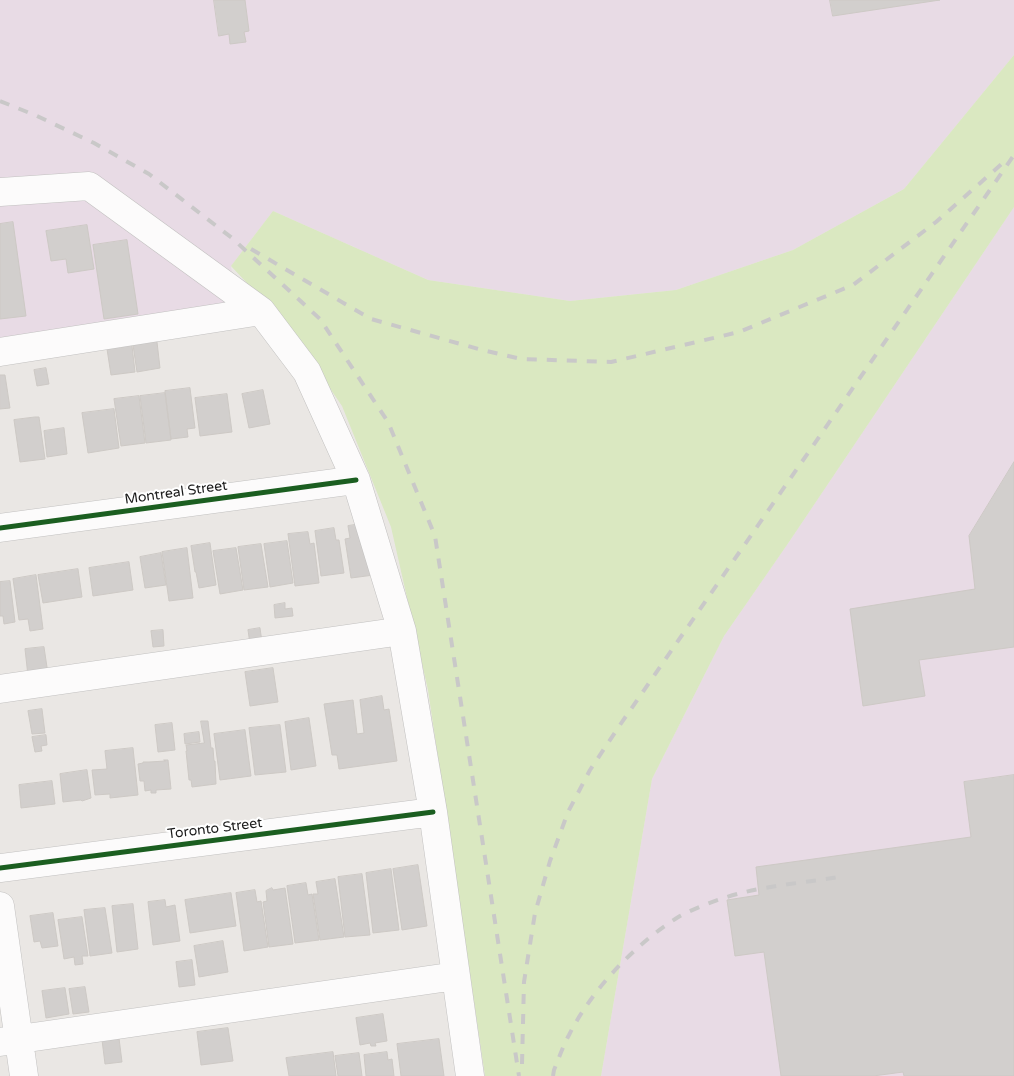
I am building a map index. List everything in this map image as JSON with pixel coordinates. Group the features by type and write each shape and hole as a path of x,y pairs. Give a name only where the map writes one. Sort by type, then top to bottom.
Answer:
{"street":[{"path":"0,192 89,186 261,311 307,372 356,480 402,632 433,812 470,1076"},
{"path":"0,352 261,311"},
{"name":"Montreal Street","path":"0,528 356,480"},
{"path":"0,689 402,632"},
{"name":"Toronto Street","path":"0,868 433,812"},
{"path":"0,906 9,1041 24,1076"},
{"path":"9,1041 456,976"}],"shaded area":[{"path":"0,0 1014,0 1014,55 904,189 793,250 676,290 570,301 428,280 273,211 231,266 237,307 0,342"},
{"path":"1014,207 1014,1076 601,1076 652,779 724,636"}],"green space":[{"path":"1014,55 1014,207 724,636 652,779 601,1076 485,1076 428,690 391,527 342,406 289,328 231,266 273,211 428,280 570,301 676,290 793,250 904,189"}],"building":[{"path":"214,0 245,0 249,31 244,32 246,42 230,44 229,34 219,36"},
{"path":"830,0 940,0 833,16"},
{"path":"13,222 26,316 0,319 0,224"},
{"path":"87,225 94,269 68,273 66,259 51,261 46,231"},
{"path":"127,240 138,314 104,319 93,245"},
{"path":"157,342 160,368 137,372 133,345"},
{"path":"132,346 135,372 111,375 107,349"},
{"path":"46,368 49,384 37,386 34,370"},
{"path":"0,375 5,375 10,408 0,409"},
{"path":"190,388 195,428 187,429 188,437 171,439 165,391"},
{"path":"263,390 270,424 249,428 242,394"},
{"path":"165,393 171,440 146,443 140,396"},
{"path":"227,394 232,432 200,436 195,398"},
{"path":"139,396 145,443 121,446 114,399"},
{"path":"114,409 119,448 88,453 82,413"},
{"path":"39,417 45,459 20,462 14,420"},
{"path":"64,428 67,454 47,457 44,431"},
{"path":"1014,462 1014,647 919,660 925,696 863,706 850,609 975,589 969,536"},
{"path":"367,523 374,575 351,578 345,539 350,538 348,526"},
{"path":"334,528 336,540 339,540 344,573 321,576 315,531"},
{"path":"308,532 310,544 314,543 319,583 295,586 288,534"},
{"path":"287,541 293,583 270,587 264,544"},
{"path":"210,543 216,585 199,588 191,546"},
{"path":"261,544 268,587 244,590 238,547"},
{"path":"187,548 193,598 169,601 162,552"},
{"path":"236,548 243,590 220,594 213,551"},
{"path":"161,553 166,585 145,588 140,557"},
{"path":"129,562 133,590 93,596 89,568"},
{"path":"78,569 82,597 43,603 38,575"},
{"path":"36,575 43,629 30,631 28,619 19,620 13,579"},
{"path":"10,581 15,622 4,624 3,616 0,616 0,582"},
{"path":"285,603 285,609 292,608 293,616 275,618 274,605"},
{"path":"260,628 262,642 250,644 248,630"},
{"path":"163,630 164,646 153,647 151,631"},
{"path":"44,647 48,674 28,676 25,649"},
{"path":"273,668 278,702 250,706 245,672"},
{"path":"382,696 384,710 389,709 397,761 339,769 337,755 332,755 324,704 353,700 357,734 364,733 360,700"},
{"path":"42,709 45,733 32,734 28,711"},
{"path":"309,718 316,766 291,770 285,722"},
{"path":"201,721 208,721 211,748 213,748 215,761 216,784 192,787 191,780 189,780 186,745 204,743"},
{"path":"172,723 175,750 158,752 155,725"},
{"path":"280,725 286,772 255,775 249,728"},
{"path":"245,730 251,776 220,780 214,734"},
{"path":"199,732 200,742 185,744 184,734"},
{"path":"46,735 47,745 41,746 42,751 35,752 32,737"},
{"path":"133,748 138,795 110,798 110,794 95,795 92,770 107,769 105,751"},
{"path":"168,760 171,789 156,790 156,793 151,793 151,790 145,791 144,781 140,781 138,764"},
{"path":"87,770 91,798 82,801 63,802 60,774"},
{"path":"1014,775 1014,1076 904,1076 903,1072 873,1076 781,1076 764,952 735,956 727,900 759,895 756,867 971,837 964,782"},
{"path":"52,781 55,804 21,808 19,785"},
{"path":"418,865 427,926 402,930 393,869"},
{"path":"391,869 399,930 373,933 366,873"},
{"path":"362,874 370,935 345,937 338,877"},
{"path":"335,879 344,937 320,940 313,894 318,894 316,882"},
{"path":"306,883 308,895 312,894 319,940 295,943 287,886"},
{"path":"272,888 273,890 285,888 293,944 269,947 263,902 267,901 266,891"},
{"path":"255,890 257,902 261,901 268,947 244,951 236,893"},
{"path":"231,893 236,926 190,933 185,900"},
{"path":"165,900 166,907 175,905 180,941 153,945 148,902"},
{"path":"133,904 138,949 117,952 112,906"},
{"path":"105,908 112,953 90,956 84,910"},
{"path":"53,913 58,946 42,948 40,941 34,942 30,916"},
{"path":"82,917 88,956 82,956 83,964 75,965 74,957 64,959 58,920"},
{"path":"223,941 228,972 199,977 194,946"},
{"path":"192,960 195,985 179,987 176,962"},
{"path":"85,987 89,1012 73,1014 69,989"},
{"path":"65,988 69,1014 46,1018 42,991"},
{"path":"383,1014 387,1041 375,1043 376,1046 371,1046 370,1043 360,1045 356,1018"},
{"path":"228,1028 233,1061 201,1065 197,1032"},
{"path":"119,1038 122,1062 105,1064 102,1040"},
{"path":"439,1039 444,1076 401,1076 397,1044"},
{"path":"333,1052 336,1076 289,1076 286,1058"},
{"path":"387,1052 388,1060 392,1059 394,1076 366,1076 364,1055"},
{"path":"359,1053 362,1076 338,1076 335,1056"}],"railway":[{"path":"0,101 94,143 149,174 232,238 320,319 388,422 435,536 519,1076"},
{"path":"522,1064 524,982 535,913 550,861 568,812 590,770 1014,155"},
{"path":"251,249 371,319 521,359 611,362 739,332 853,285 936,222 1005,161"},
{"path":"553,1076 567,1039 590,1001 617,968 664,927 695,909 737,894 768,887 839,877"}],"cycle path":[{"path":"0,528 356,480"},
{"path":"0,868 433,812"}]}
